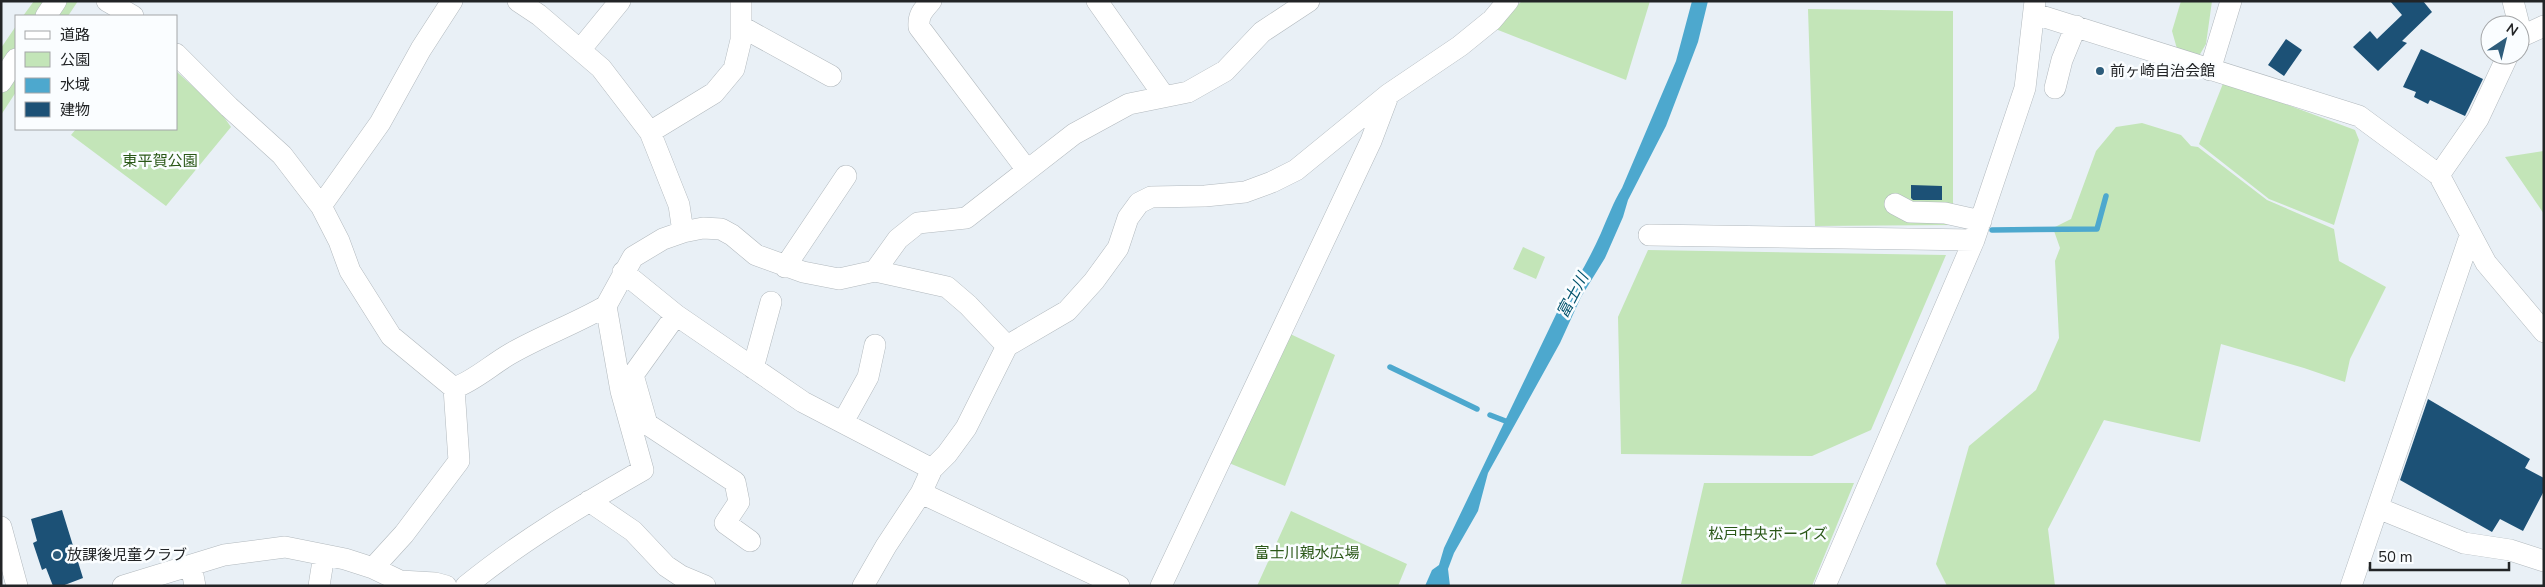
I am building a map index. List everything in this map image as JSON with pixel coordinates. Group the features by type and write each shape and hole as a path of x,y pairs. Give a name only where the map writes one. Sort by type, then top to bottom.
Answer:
{"street":[{"path":"47,15 56,1"},
{"path":"107,1 131,15"},
{"path":"321,206 380,123 421,48 452,1"},
{"path":"518,1 539,15 601,68 650,132 679,205 683,232"},
{"path":"580,50 620,1"},
{"path":"650,132 714,93 734,69 742,27 741,1"},
{"path":"931,1 918,18 919,27 1027,170"},
{"path":"1097,1 1164,96"},
{"path":"875,271 898,239 918,223 966,218 1074,134 1104,115 1128,104 1188,92 1225,71 1262,32 1309,1"},
{"path":"863,586 886,546 921,493 932,469 947,454 966,428 1006,346 1067,311 1094,281 1118,248 1128,218 1138,203 1151,197 1205,196 1245,192 1272,182 1296,170 1389,94 1460,46 1492,20 1508,1"},
{"path":"2210,70 2231,1"},
{"path":"2513,1 2516,15"},
{"path":"1825,586 1977,231 2025,88 2035,7 2076,26 2359,116 2439,175 2486,263 2544,332"},
{"path":"2055,88 2062,60 2076,26"},
{"path":"2530,32 2544,26"},
{"path":"742,27 831,76"},
{"path":"178,56 229,107 282,155 321,206 339,241 350,271 391,336 454,388 459,461 404,534 374,568"},
{"path":"1,82 15,61"},
{"path":"2439,175 2478,119 2503,65"},
{"path":"1160,586 1370,141 1389,94"},
{"path":"785,267 846,176"},
{"path":"1895,204 1910,212 1945,213 1977,231"},
{"path":"454,388 463,385 509,354 554,330 580,321 606,306 633,257 663,239 703,228 721,229 732,235 756,255 785,267 839,279 875,271 947,287 968,305 1006,346"},
{"path":"1649,235 1977,231"},
{"path":"2351,586 2470,236"},
{"path":"624,272 676,315 803,402 932,469"},
{"path":"753,368 771,302"},
{"path":"466,586 494,563 589,501 643,470 621,391 606,306"},
{"path":"676,315 633,375 647,424 735,482 739,502 725,523 750,541"},
{"path":"843,422 868,377 875,346"},
{"path":"921,493 1119,586"},
{"path":"589,501 633,531 666,566 681,576 705,586"},
{"path":"2378,508 2464,543 2510,550 2544,561"},
{"path":"1,527 17,586"},
{"path":"123,586 193,576 224,555 270,547 285,547 374,568 400,581 434,583 446,586"},
{"path":"318,586 324,555"}],"green space":[{"path":"34,1 78,1 69,15 24,15"},
{"path":"1522,1 1650,1 1626,80 1493,28"},
{"path":"2181,1 2212,1 2206,44 2196,61 2179,56 2172,31"},
{"path":"1808,9 1953,11 1953,225 1815,226"},
{"path":"15,27 15,94 1,115 1,48"},
{"name":"東平賀公園","path":"178,73 219,110 231,127 166,206 71,135 75,130 178,130"},
{"path":"2224,81 2355,130 2359,140 2334,225 2269,199 2199,144"},
{"path":"2142,123 2181,135 2191,146 2198,147 2267,200 2334,229 2339,261 2386,287 2350,359 2345,382 2221,344 2200,442 2104,420 2048,529 2055,586 1947,586 1936,564 1969,446 2036,390 2059,338 2055,261 2060,248 2053,228 2071,219 2096,151 2116,127"},
{"path":"2544,151 2544,214 2505,157"},
{"path":"1523,247 1545,257 1536,279 1513,269"},
{"path":"1648,250 1946,255 1871,430 1812,456 1621,454 1618,317"},
{"path":"1286,332 1335,355 1285,486 1229,463"},
{"name":"松戸中央ボーイズ","path":"1704,483 1854,483 1812,586 1681,584"},
{"name":"富士川親水広場","path":"1291,511 1407,564 1398,586 1257,586"}],"water":[{"name":"富士川","path":"1692,1 1708,1 1698,42 1666,126 1628,200 1623,217 1605,258 1581,297 1560,343 1488,473 1478,511 1454,553 1448,569 1450,586 1425,586 1432,570 1439,565 1444,548 1561,304 1597,242 1622,188 1676,61"}],"building":[{"path":"2390,1 2423,1 2432,12 2402,41 2407,43 2378,71 2353,47 2370,31 2377,39 2402,15"},
{"path":"2286,39 2302,50 2284,76 2268,65"},
{"path":"2421,49 2483,79 2465,116 2430,100 2428,104 2414,97 2416,92 2403,87"},
{"path":"1911,185 1942,186 1942,200 1913,200 1911,198"},
{"path":"2428,399 2530,459 2525,468 2544,478 2544,491 2523,531 2500,519 2492,532 2400,480"},
{"name":"放課後児童クラブ","path":"62,510 83,578 62,586 53,586 46,568 42,570 33,543 37,541 31,519"}],"waterway":[{"path":"1992,230 2097,229 2106,196"},
{"path":"1390,367 1477,409"},
{"path":"1490,415 1508,422"}],"place":[{"name":"前ヶ崎自治会館","path":"2100,71"},
{"name":"放課後児童クラブ","path":"57,555"}]}
